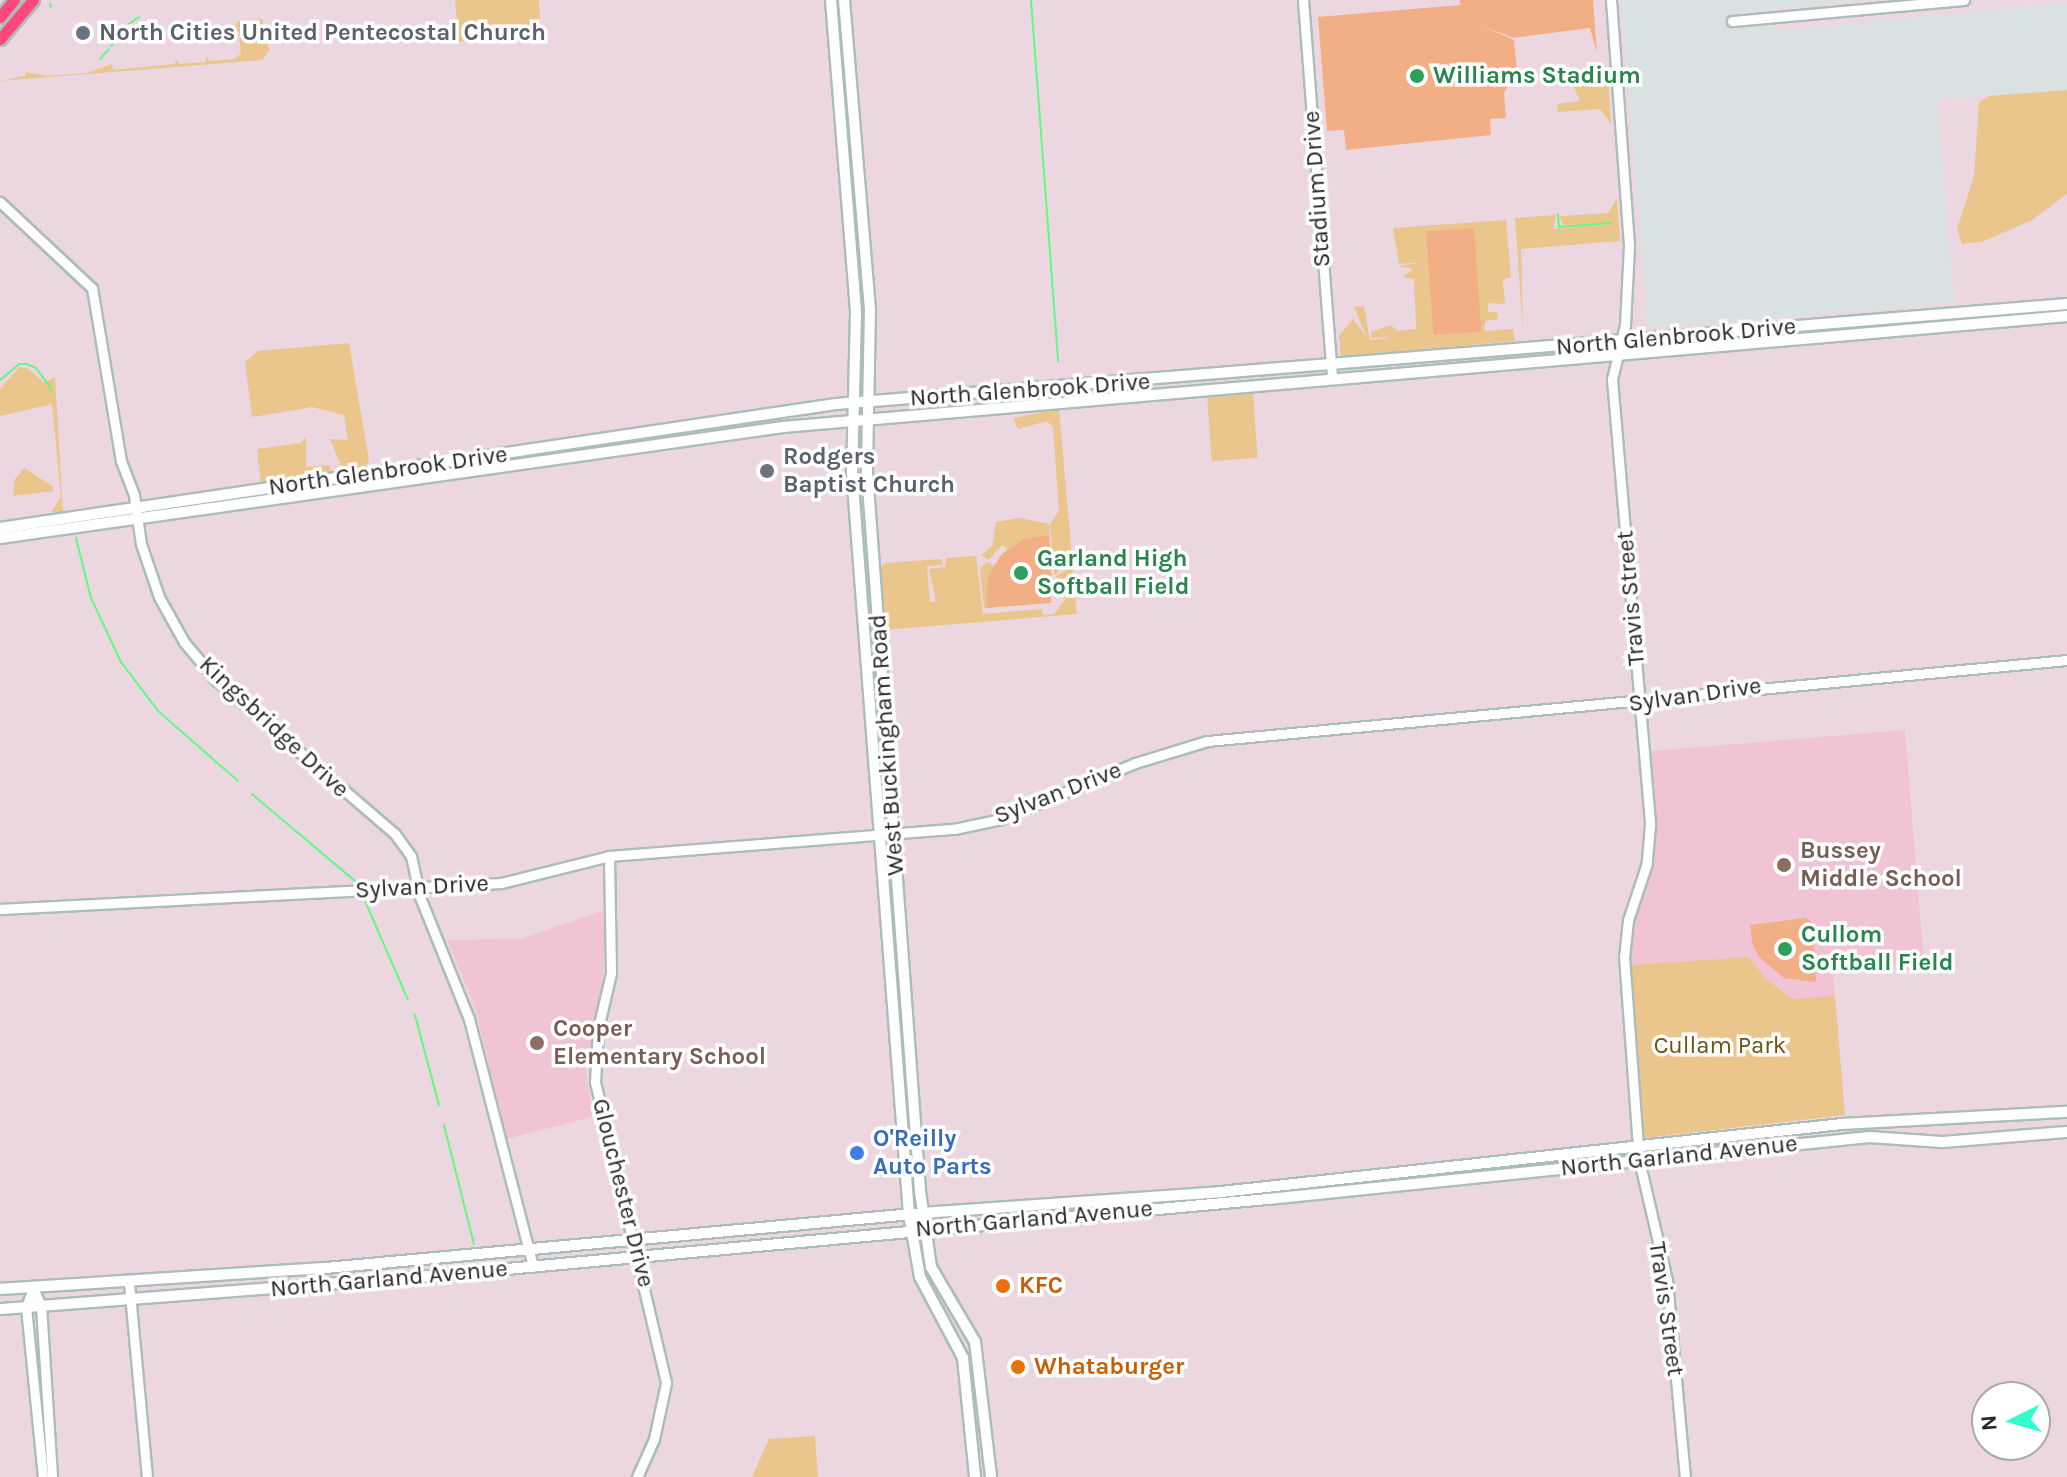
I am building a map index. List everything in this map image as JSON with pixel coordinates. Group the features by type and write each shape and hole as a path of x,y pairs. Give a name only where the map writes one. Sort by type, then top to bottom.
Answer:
{"main road":[{"path":"0,17 14,0"},
{"name":"West Buckingham Road","path":"831,0 856,313 851,420 858,561 909,1215 920,1277 963,1358 975,1477"},
{"name":"West Buckingham Road","path":"844,0 870,310 868,419 874,560 923,1213 938,1283 971,1332 983,1397 991,1477"},
{"path":"0,39 27,2"},
{"name":"North Glenbrook Drive","path":"1618,349 2067,304"},
{"name":"North Glenbrook Drive","path":"0,538 137,514 852,404 1332,372 2067,316"},
{"name":"North Glenbrook Drive","path":"0,528 137,514 851,420 1332,372"},
{"path":"858,561 874,560"},
{"name":"North Garland Avenue","path":"0,1289 129,1283 923,1213 1237,1190 1847,1123 2067,1112"},
{"path":"1845,1139 1847,1123"},
{"name":"North Garland Avenue","path":"0,1309 533,1267 1845,1139 1886,1136 1942,1142 2067,1132"},
{"path":"736,1248 750,1237 805,1225"},
{"path":"941,1313 961,1332 971,1332"},
{"path":"969,1398 983,1397"}],"street":[{"name":"Stadium Drive","path":"1303,0 1332,372"},
{"name":"Travis Street","path":"1611,0 1629,229 1618,349 1612,379 1649,845 1628,920 1624,956 1639,1160 1667,1280 1685,1477"},
{"path":"1732,21 1964,0"},
{"name":"Kingsbridge Drive","path":"0,202 92,288 121,461 159,597 184,642 216,680 395,834 411,856 418,888 469,1019 533,1267"},
{"name":"Sylvan Drive","path":"0,909 519,880 609,856 894,835 1001,819 1135,763 1207,741 1640,702 1741,687 2067,660"},
{"name":"Glouchester Drive","path":"609,856 613,928 595,1082 666,1383 654,1439 637,1477"},
{"path":"129,1283 147,1477"},
{"path":"33,1288 41,1306 52,1477"},
{"path":"33,1288 26,1307 43,1477"}],"shaded area":[{"name":"Williams Stadium","path":"1460,0 1593,0 1597,53 1590,28 1513,38 1480,25 1514,40 1517,70 1504,93 1506,118 1490,119 1491,135 1346,150 1344,130 1327,131 1318,17 1460,5"},
{"path":"1621,0 1866,0 1774,9 1776,31 2067,3 2067,90 1937,99 1954,303 1648,328"},
{"path":"1474,228 1481,332 1433,335 1426,231"},
{"name":"Garland High Softball Field","path":"1049,535 1051,603 986,608 988,577 1001,555 1024,539"},
{"name":"Bussey Middle School","path":"1905,730 1924,963 1833,969 1835,996 1794,999 1766,979 1749,957 1630,965 1632,933 1655,851 1650,751"},
{"name":"Cooper Elementary School","path":"605,910 603,981 586,1072 593,1117 507,1139 475,1007 447,940 520,939"},
{"name":"Cullom Softball Field","path":"1805,918 1813,923 1816,982 1784,978 1759,957 1752,942 1750,925"}],"green space":[{"path":"455,0 539,0 541,36 459,42"},
{"path":"262,19 269,50 263,60 0,81 25,76 26,72 47,76 88,73 112,64 113,70 175,64 176,59 179,64 205,62 207,56 209,61 235,59 241,53 239,32 233,30 238,21"},
{"path":"1608,77 1611,124 1600,109 1558,112 1557,104 1580,101 1573,85 1607,86"},
{"path":"2067,90 2067,194 2032,220 1982,242 1962,244 1957,229 1974,176 1979,102 1989,96"},
{"path":"1617,198 1620,241 1521,249 1523,332 1515,218 1556,215 1553,229 1613,224 1563,225 1560,216 1608,213"},
{"path":"1506,220 1511,277 1503,280 1505,304 1488,303 1488,312 1497,312 1498,319 1486,321 1484,327 1485,331 1513,329 1515,341 1341,356 1339,336 1353,319 1366,336 1354,307 1364,306 1370,340 1388,338 1395,330 1388,337 1371,338 1371,332 1391,325 1397,331 1416,329 1414,279 1403,277 1413,269 1398,266 1423,262 1399,264 1393,228"},
{"path":"349,343 369,461 365,466 370,467 344,473 330,439 348,440 344,415 312,407 252,417 245,362 258,351"},
{"path":"19,367 29,369 44,383 55,377 63,512 51,512 61,497 52,404 0,416 0,389"},
{"path":"1253,393 1258,458 1212,461 1207,396"},
{"path":"1059,409 1077,614 885,630 881,566 885,563 941,559 943,565 927,566 930,602 936,601 929,569 945,567 946,558 976,556 983,614 1042,609 1043,615 1054,614 1065,599 1056,576 1065,571 1063,553 1056,554 1058,573 1054,575 1050,524 1059,511 1053,427 1047,421 1018,429 1013,418"},
{"path":"306,437 306,467 330,465 331,475 261,483 257,449 301,443"},
{"path":"24,468 52,486 54,491 13,496 15,479"},
{"name":"Garland High Softball Field","path":"1020,518 1049,524 1052,575 1026,605 984,608 980,568 987,562 994,565 1007,549 1002,545 989,560 981,555 992,546 996,522"},
{"name":"Cullam Park","path":"1749,957 1766,979 1793,999 1835,996 1845,1115 1644,1138 1630,965"},
{"path":"815,1436 818,1477 752,1477 769,1439"}],"waterway":[{"path":"1031,0 1058,361"},
{"path":"129,24 139,17"},
{"path":"111,46 127,27"},
{"path":"100,59 109,49"},
{"path":"1558,214 1559,227 1611,223"},
{"path":"0,380 19,364 27,364 36,368 52,390"},
{"path":"76,538 91,598 121,662 158,711 238,781"},
{"path":"252,794 355,881"},
{"path":"365,901 408,1000"},
{"path":"415,1015 439,1105"},
{"path":"444,1125 474,1244"}],"place":[{"name":"North Cities United Pentecostal Church","path":"83,33"},
{"name":"Williams Stadium","path":"1417,76"},
{"name":"Rodgers Baptist Church","path":"767,471"},
{"name":"Garland High Softball Field","path":"1021,573"},
{"name":"Bussey Middle School","path":"1784,865"},
{"name":"Cullom Softball Field","path":"1785,949"},
{"name":"Cooper Elementary School","path":"537,1043"},
{"name":"O'Reilly Auto Parts","path":"857,1153"},
{"name":"KFC","path":"1003,1286"},
{"name":"Whataburger","path":"1018,1367"}]}
